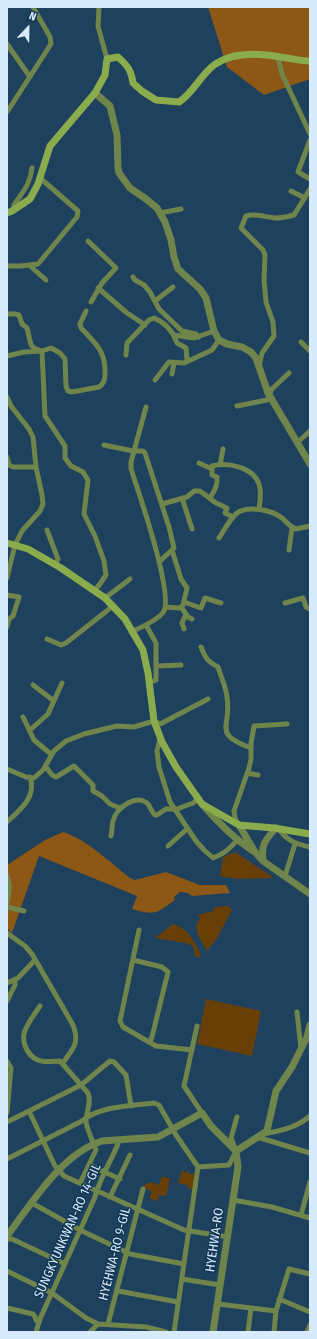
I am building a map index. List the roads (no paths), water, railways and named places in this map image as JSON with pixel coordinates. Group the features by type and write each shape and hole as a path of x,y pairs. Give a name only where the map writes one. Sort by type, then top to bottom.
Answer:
{"main road":[{"path":"11,211 30,199 40,178 50,146 95,93 105,75 107,59 118,57 128,66 132,74 133,83 156,100 179,102 186,98 203,74 225,59 236,56 263,54 310,61"},
{"path":"7,543 28,549 55,565 105,598 125,619 131,632 143,650 148,673 154,721 160,739 176,768 200,802 239,825 310,834"}],"street":[{"path":"7,112 51,44 50,37 33,7"},
{"path":"99,7 98,26 107,59"},
{"path":"7,44 30,77"},
{"path":"278,57 282,74 310,133"},
{"path":"95,93 110,106 118,135 119,173 130,188 157,208 160,213 165,222 171,240 178,269 200,289 206,298 214,331 219,340 227,344 242,347 251,352 256,358 258,367 270,396 309,461"},
{"path":"310,140 298,172 310,179"},
{"path":"11,211 30,180 32,168"},
{"path":"7,266 38,264 77,217 78,211 40,178"},
{"path":"258,367 262,353 274,336 273,322 266,302 264,280 266,255 241,228 246,216 254,214 275,218 286,218 294,215 310,189"},
{"path":"291,191 305,198"},
{"path":"160,213 181,209"},
{"path":"88,241 116,268 102,282 91,302"},
{"path":"29,265 46,280"},
{"path":"133,277 135,280 144,284 159,309 182,331 196,334 199,337"},
{"path":"155,301 172,287"},
{"path":"98,288 127,313 145,325"},
{"path":"7,356 24,352 42,351 51,348 63,356 66,364 66,386 68,391 72,392 99,387 104,381 105,371 103,354 81,328 80,324 86,311"},
{"path":"7,314 19,315 22,324 27,328 32,345 34,348 42,351"},
{"path":"126,355 127,343 149,320 154,318 161,321 169,328 177,343 186,348 188,361"},
{"path":"174,335 194,338 214,331"},
{"path":"155,380 169,362 184,363 212,350 219,340"},
{"path":"301,342 310,352"},
{"path":"42,351 45,416 65,446 65,458 71,466 83,472 88,480 84,514 104,561 106,575 94,591"},
{"path":"172,374 174,363"},
{"path":"237,406 267,400 272,389 289,373"},
{"path":"7,397 11,406 29,429 33,437 36,467 43,504 40,511 22,531 12,551 7,578"},
{"path":"131,632 158,617 164,611 166,603 164,584 159,562 131,469 133,451 146,407"},
{"path":"298,442 310,431"},
{"path":"104,445 133,451 143,451 145,453 162,504 174,548 172,550 181,579 187,588 180,608 165,607"},
{"path":"220,465 223,448"},
{"path":"7,457 9,465 13,467 36,467"},
{"path":"199,463 212,469"},
{"path":"210,498 218,482 217,477 212,475 212,466 234,465 253,475 258,482 261,493 259,509"},
{"path":"162,504 186,497 194,491 200,490 216,504 226,508 225,513 233,517"},
{"path":"182,498 192,529"},
{"path":"219,538 233,517 241,510 259,509 272,512 296,530 310,526"},
{"path":"289,550 292,528"},
{"path":"47,530 58,559 55,565"},
{"path":"159,562 172,550"},
{"path":"105,598 130,579"},
{"path":"7,595 20,597 13,616 9,619 7,627"},
{"path":"182,604 201,608 205,598 221,603"},
{"path":"285,603 302,598 306,607 310,609"},
{"path":"182,604 186,614 192,619"},
{"path":"47,639 61,645 66,643 113,606"},
{"path":"184,629 182,623 186,614"},
{"path":"146,625 156,643 156,680 149,683"},
{"path":"201,647 205,657 218,667 227,697 226,729 229,737 236,743 252,748"},
{"path":"157,666 181,665"},
{"path":"30,730 48,714 62,683"},
{"path":"33,685 54,701"},
{"path":"7,769 26,777 34,778 46,767 54,751 66,741 84,734 117,726 134,727 154,721 160,724 208,699"},
{"path":"23,717 34,740 52,755"},
{"path":"287,724 254,726 251,743 251,759 234,811 235,818 239,825 255,852 263,861 310,894"},
{"path":"160,739 157,751 159,767 166,792 173,808 187,829 212,858 223,854 230,849 236,840"},
{"path":"46,767 52,775 56,777 74,766 93,784 93,792 102,796 110,804 120,808"},
{"path":"247,773 258,775"},
{"path":"7,822 23,807 31,794 32,782 30,777"},
{"path":"111,836 113,820 120,808 128,803 141,800 147,804 155,815 157,815 166,809 187,806 200,802 219,824 236,840 255,852"},
{"path":"168,846 187,829"},
{"path":"263,861 262,850 266,839 278,829 284,836 295,844 310,847"},
{"path":"285,876 295,844"},
{"path":"7,876 10,893 7,903"},
{"path":"7,907 24,911"},
{"path":"139,930 120,1021 123,1027 156,1046 192,1050"},
{"path":"8,935 25,946 32,954 73,1025 77,1036 75,1044 63,1063"},
{"path":"7,983 18,978 35,960"},
{"path":"133,960 162,967 168,972 150,1042"},
{"path":"7,1001 15,985 15,980"},
{"path":"40,1006 25,1029 24,1040 26,1048 30,1055 38,1060 48,1062 60,1061 63,1063 90,1097 86,1122 90,1140 96,1150 80,1183"},
{"path":"297,1012 301,1050"},
{"path":"198,1167 229,1165 236,1151 267,1131 276,1091 292,1067 308,1037 310,1025"},
{"path":"197,1026 184,1086 211,1126 236,1151"},
{"path":"7,1122 81,1085 110,1061 114,1062 126,1075 130,1106"},
{"path":"7,1062 11,1068 8,1081 7,1113"},
{"path":"7,1159 82,1121 88,1116 105,1110 130,1106 154,1103 160,1105 173,1129 198,1167 174,1332"},
{"path":"29,1111 55,1166 64,1176 184,1230 228,1237"},
{"path":"7,1236 59,1171 74,1156 93,1144 117,1139 158,1137 202,1113"},
{"path":"259,1136 285,1130 302,1122 310,1116"},
{"path":"236,1151 232,1138 237,1117"},
{"path":"259,1136 310,1153"},
{"name":"SUNGKYUNKWAN-RO 14-GIL","path":"36,1332 106,1173 118,1144 117,1139"},
{"name":"HYEHWA-RO","path":"213,1332 238,1167 236,1151"},
{"path":"110,1197 130,1156"},
{"path":"88,1165 120,1179"},
{"path":"301,1215 310,1182"},
{"name":"HYEHWA-RO 9-GIL","path":"108,1324 118,1291 126,1252 143,1189"},
{"path":"233,1200 272,1207 310,1218"},
{"path":"32,1203 80,1230 126,1252 184,1264"},
{"path":"7,1240 12,1239 65,1264"},
{"path":"7,1270 52,1293 86,1318 98,1324 146,1327 166,1332"},
{"path":"274,1332 276,1311 289,1270 310,1274"},
{"path":"182,1278 220,1285"},
{"path":"118,1291 178,1302"},
{"path":"279,1299 310,1312"},
{"path":"218,1304 276,1311"},
{"path":"7,1308 33,1314 39,1323"},
{"path":"248,1332 251,1308"},
{"path":"90,1332 98,1324"},
{"path":"307,1332 310,1325"}]}
